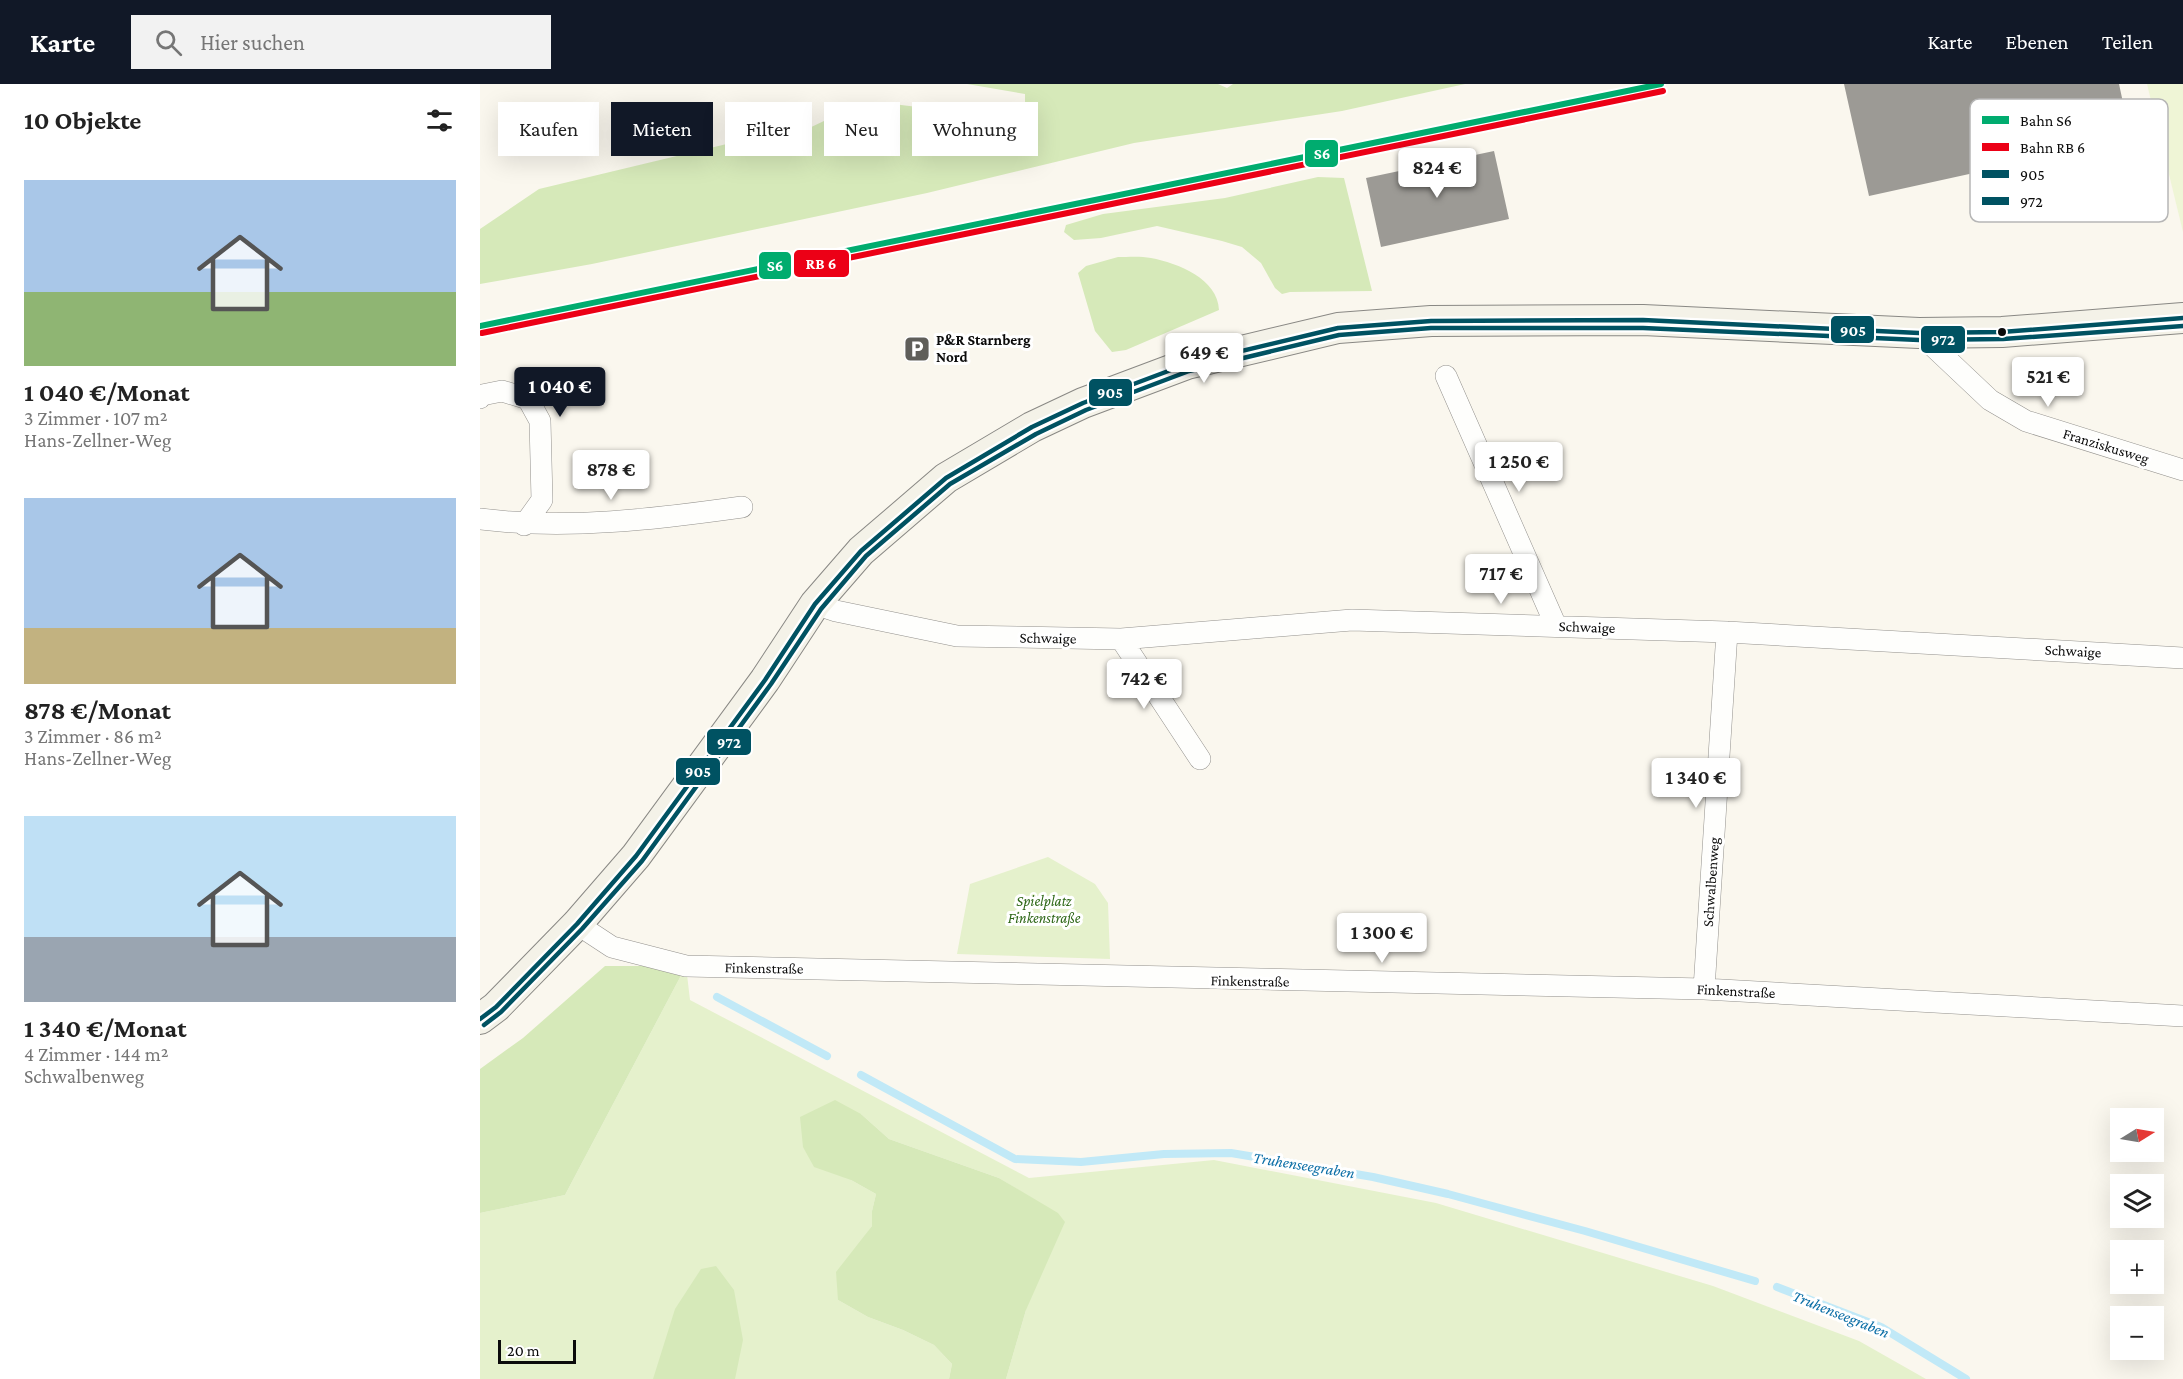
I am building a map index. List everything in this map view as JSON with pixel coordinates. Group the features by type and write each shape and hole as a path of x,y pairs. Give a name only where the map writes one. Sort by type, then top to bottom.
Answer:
{"main road":[{"path":"480,1019 496,1007 577,924 636,856 765,680 815,604 861,551 946,478 1032,427 1083,403 1146,378 1233,351 1338,328 1431,321 1643,320 1919,333 2002,332 2183,318"}],"street":[{"name":"Franziskusweg","path":"1919,333 1990,400 2026,421 2183,470"},
{"path":"1446,376 1556,627"},
{"path":"480,398 482,395 502,391 528,399 540,421 542,500 524,525"},
{"path":"480,519 524,525 672,516 742,507"},
{"name":"Schwaige","path":"815,604 836,611 957,636 1121,639 1352,620 1727,632 2183,658"},
{"name":"Schwalbenweg","path":"1704,989 1727,632"},
{"path":"1121,639 1200,759"},
{"name":"Finkenstraße","path":"577,924 612,946 686,966 1212,980 1704,989 2183,1016"}],"green space":[{"path":"967,84 1218,84 1227,88 1233,84 1465,84 1342,111 1134,143 927,193 592,264 480,284 480,229 539,189 677,156 713,156 713,147 725,144 725,156 812,156 812,127 824,121 824,156 900,156 900,105 912,106 912,156 1038,156 1038,102 1025,102 1025,94"},
{"path":"2147,84 2183,84 2183,232 2168,170 2168,99 2151,99"},
{"path":"1318,177 1344,178 1372,291 1282,294 1275,288 1261,263 1242,247 1157,226 1101,238 1074,240 1064,232 1066,225 1103,214 1225,198"},
{"path":"1118,257 1151,258 1184,268 1204,281 1212,290 1219,310 1126,350 1112,352 1095,331 1078,273 1086,266"},
{"name":"Spielplatz Finkenstraße","path":"1048,857 1095,884 1108,903 1110,959 957,954 970,884"},
{"path":"605,966 686,966 565,1195 480,1213 480,1069 523,1038"},
{"path":"686,966 690,1000 1029,1178 1214,1160 1436,1203 1713,1286 1859,1341 1926,1379 1006,1379 1026,1310 1025,1194 999,1178 889,1139 861,1114 851,1180 876,1194 872,1211 872,1226 865,1236 838,1300 868,1317 934,1345 952,1364 949,1379 480,1379 480,1213 565,1195"},
{"path":"835,1100 861,1114 889,1139 999,1178 1058,1213 1065,1222 1026,1310 1006,1379 949,1379 952,1364 934,1345 868,1317 838,1300 836,1272 872,1226 872,1211 876,1194 851,1180 814,1167 803,1147 800,1117"},
{"path":"716,1266 734,1290 743,1340 735,1379 653,1379 675,1309 701,1269"}],"building":[{"path":"1844,84 2119,84 2122,99 1970,99 1970,174 1869,196"},
{"path":"1494,151 1509,219 1381,247 1366,178"}],"waterway":[{"path":"717,997 827,1056"},
{"name":"Truhenseegraben","path":"861,1075 1015,1159 1081,1162 1164,1154 1231,1153 1373,1177 1448,1194 1755,1281"},
{"name":"Truhenseegraben","path":"1777,1287 1881,1327 1966,1379"}],"rail line":[{"name":"S6","path":"480,326 1661,84"}],"transit line":[{"path":"482,333 1663,91"},
{"name":"905","path":"480,1019 496,1007 577,924 636,856 765,680 815,604 861,551 946,478 1032,427 1083,403 1187,364 1338,328 1431,321 1643,320 1919,333 2002,332 2183,318"},
{"name":"972","path":"484,1025 501,1012 582,929 642,861 771,684 821,609 866,556 950,484 1036,434 1086,410 1189,371 1339,335 1431,328 1643,328 1919,340 2003,339 2183,326"}],"place":[{"name":"P&R Starnberg Nord","path":"917,349"}]}
